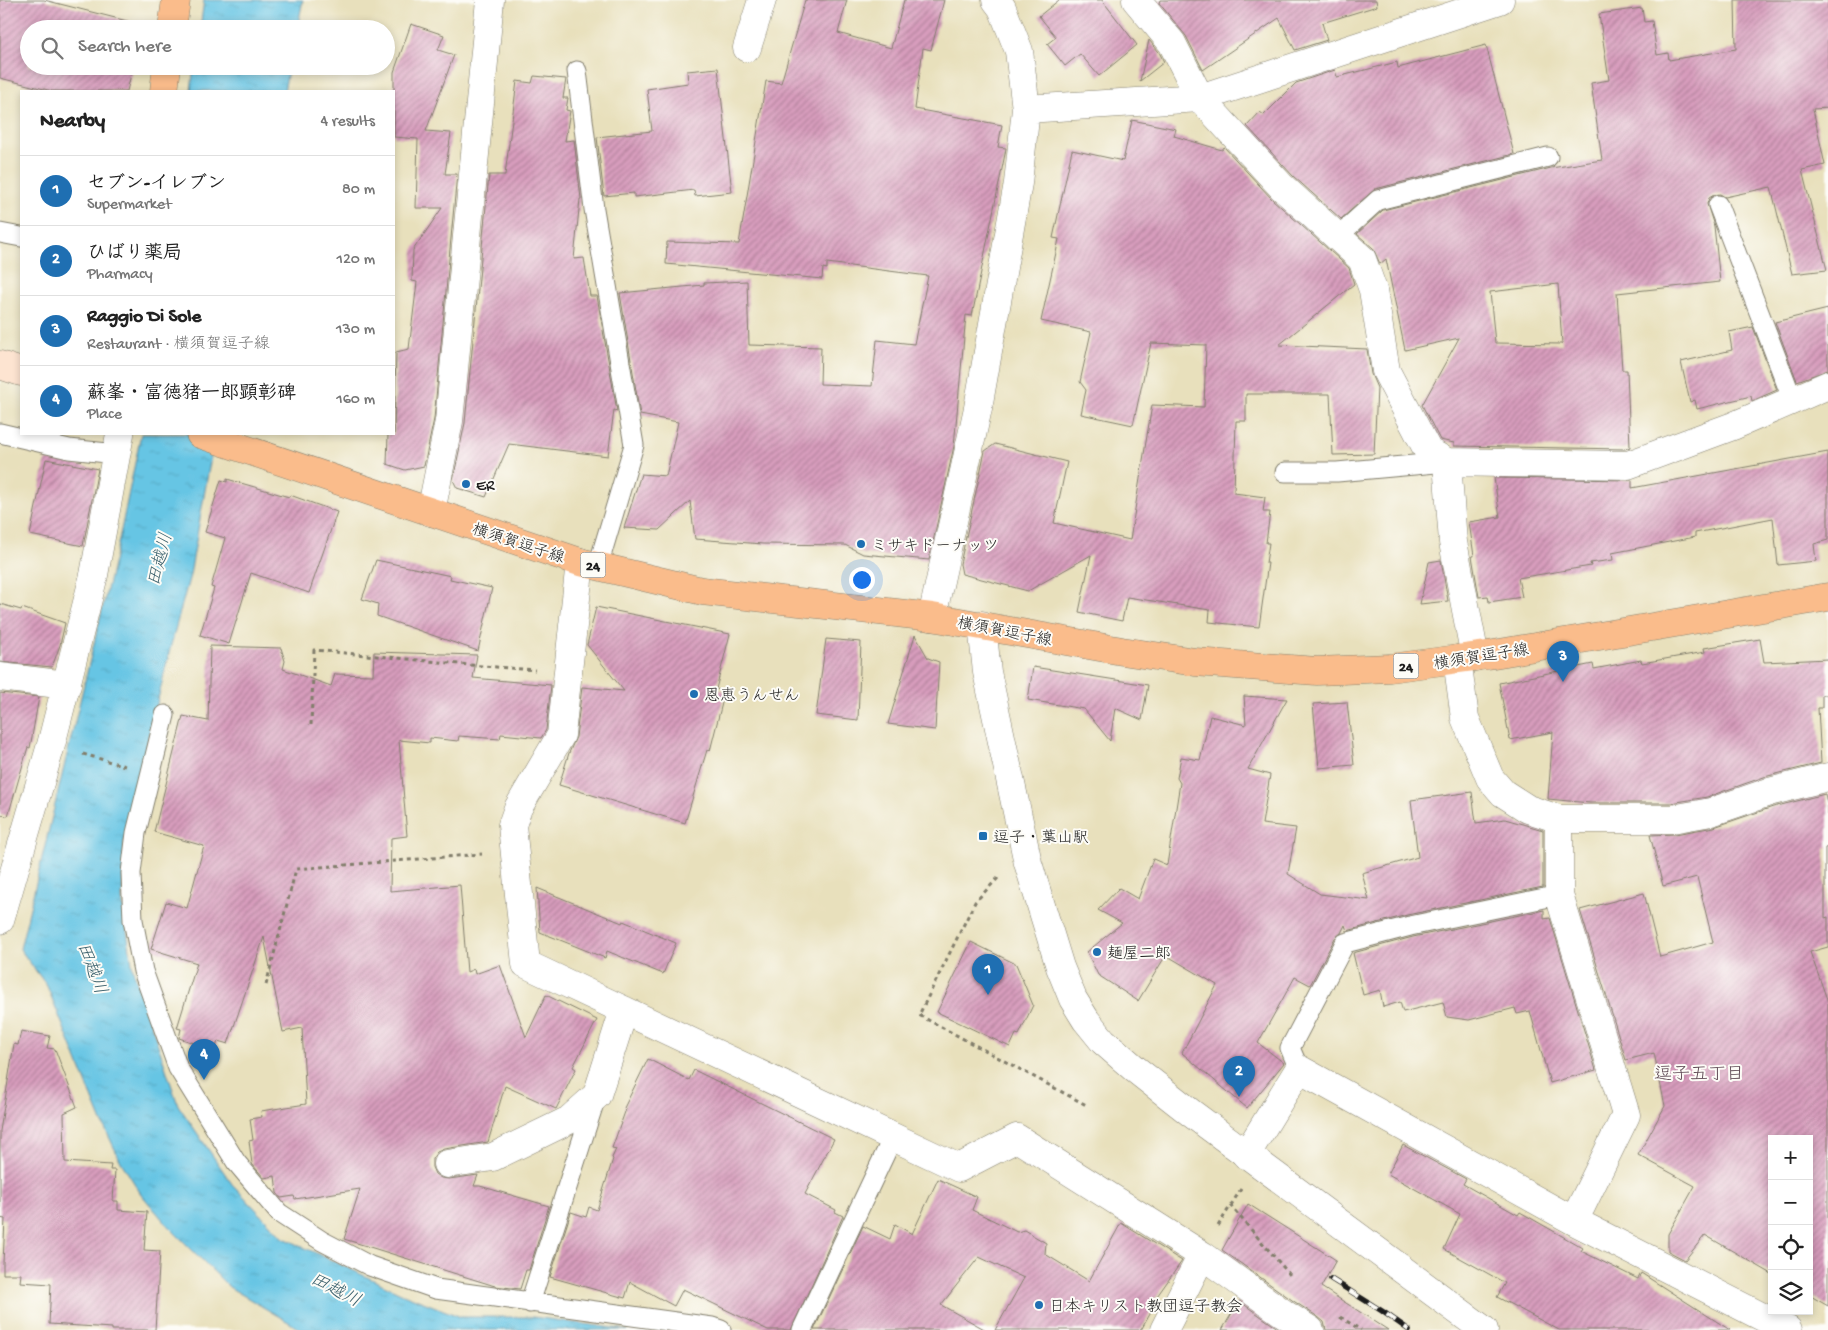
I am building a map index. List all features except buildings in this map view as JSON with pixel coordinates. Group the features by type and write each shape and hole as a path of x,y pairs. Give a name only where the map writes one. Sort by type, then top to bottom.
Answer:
{"main road":[{"path":"172,20 173,1"},
{"path":"164,90 166,75"},
{"path":"0,365 20,372"},
{"name":"横須賀逗子線","path":"210,437 589,564 702,591 932,617 1195,662 1317,670 1390,668 1466,658 1828,597"}],"street":[{"path":"431,512 449,421 490,0"},
{"path":"748,48 762,0"},
{"path":"932,617 978,408 1018,183 1026,109 1019,52 1002,8 996,0"},
{"path":"1136,0 1172,43 1200,98 1282,187 1362,259 1374,290 1386,371 1428,450 1447,462 1628,465 1733,426 1828,385"},
{"path":"1026,109 1200,98 1444,9 1500,0"},
{"path":"0,920 67,685 94,575 118,444"},
{"path":"1447,462 1453,542 1466,658 1465,718 1490,778 1504,794 1528,810 1559,820 1672,819 1711,812 1769,792 1828,777"},
{"path":"589,564 568,672 561,735 518,808 512,825 526,964 959,1168 1016,1138 1202,1255 1310,1330"},
{"path":"982,625 987,672 1028,863 1060,967 1073,999 1086,1020 1104,1041 1129,1064 1246,1154 1484,1330"},
{"path":"0,677 67,685"},
{"path":"1559,820 1559,895 1626,1115 1574,1221"},
{"path":"447,1164 493,1157 569,1120 597,1095 624,1010"},
{"path":"1246,1154 1299,1069 1574,1221 1788,1330"},
{"path":"1164,1330 1202,1255"}],"lane":[{"path":"577,71 594,209 634,445 589,564"},
{"path":"1337,236 1378,200 1548,157"},
{"path":"1718,206 1793,401"},
{"path":"0,233 20,237"},
{"path":"0,433 68,449 118,444"},
{"path":"1285,472 1337,472 1447,462"},
{"path":"166,715 136,833 131,873 133,920 142,971 178,1068 236,1162 279,1213 322,1240 370,1266 436,1289 720,1330"},
{"path":"1299,1069 1290,1048 1345,943 1410,926 1559,895"},
{"path":"530,1303 597,1095"},
{"path":"802,1330 893,1137"}],"path":[{"path":"311,725 314,650 568,672"},
{"path":"82,754 126,766"},
{"path":"266,985 296,869 515,851"},
{"path":"1002,874 975,902 920,1015 1088,1106"},
{"path":"1230,1206 1292,1278"},
{"path":"1336,1314 1361,1330"}],"water":[{"path":"204,0 303,0 299,20 201,20"},
{"path":"193,75 287,75 284,90 191,90"},
{"name":"田越川","path":"141,435 215,435 190,575 171,645 124,841 122,899 133,970 178,1105 232,1184 282,1237 403,1294 461,1317 533,1317 628,1330 302,1330 229,1287 169,1227 141,1194 121,1162 102,1122 47,986 20,949 119,540"}],"railway":[{"path":"1331,1279 1409,1330"}],"place":[{"name":"ER","path":"466,484"},
{"name":"ミサキドーナッツ","path":"861,544"},
{"name":"Raggio Di Sole","path":"1563,682"},
{"name":"恩恵うんせん","path":"694,694"},
{"name":"逗子・葉山駅","path":"983,836"},
{"name":"麺屋二郎","path":"1097,952"},
{"name":"セブン-イレブン","path":"988,995"},
{"name":"蘇峯・富徳猪一郎顕彰碑","path":"204,1080"},
{"name":"ひばり薬局","path":"1239,1097"},
{"name":"日本キリスト教団逗子教会","path":"1039,1305"}],"district":[{"name":"逗子五丁目","path":"1699,1073"}]}
